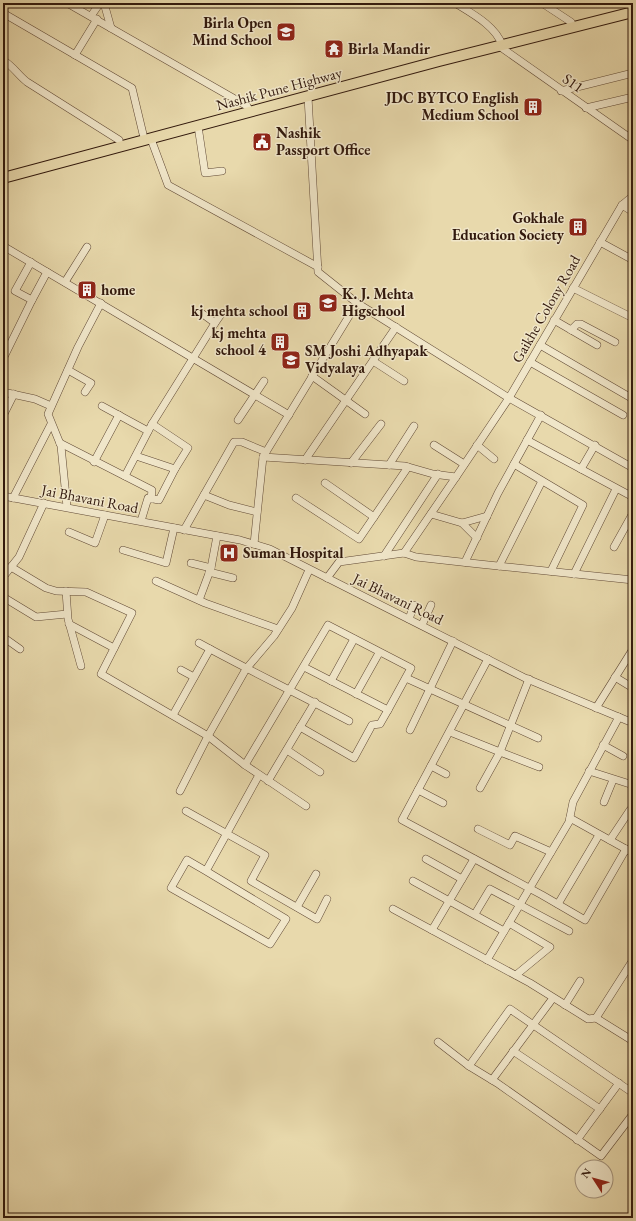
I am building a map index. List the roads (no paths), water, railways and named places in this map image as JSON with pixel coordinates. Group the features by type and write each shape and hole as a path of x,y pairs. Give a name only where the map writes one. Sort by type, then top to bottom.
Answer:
{"highway":[{"name":"Nashik Pune Highway","path":"3,178 147,136 248,109 500,44 632,12"},
{"name":"Nashik Pune Highway","path":"3,171 119,140 198,126 248,109 308,97 500,44 572,22 632,12"}],"street":[{"path":"67,3 248,109"},
{"path":"76,55 100,3"},
{"path":"104,3 111,28"},
{"name":"S11","path":"455,3 473,14 500,44 561,91 633,140"},
{"path":"542,3 572,22"},
{"path":"3,13 132,88 147,136 168,185 318,267"},
{"path":"3,60 15,67 27,82 119,140"},
{"path":"561,91 633,73"},
{"path":"308,97 318,272 356,303 509,398 595,445 633,468"},
{"path":"586,108 633,97"},
{"path":"198,126 205,173 222,171"},
{"name":"Gaikhe Colony Road","path":"404,553 509,398 622,205 633,196"},
{"path":"622,205 633,212"},
{"path":"600,242 633,260"},
{"path":"3,246 288,415"},
{"path":"65,282 87,247"},
{"path":"31,262 15,291 32,300"},
{"path":"3,359 32,300 48,272"},
{"path":"573,288 633,318"},
{"path":"67,507 60,443 48,414 101,303"},
{"path":"254,544 264,455 356,303"},
{"path":"200,312 215,323"},
{"path":"125,476 152,424 222,313"},
{"path":"554,320 597,345"},
{"path":"571,330 580,323 615,342"},
{"path":"306,460 396,327"},
{"path":"540,345 633,399"},
{"path":"373,361 404,381"},
{"path":"530,362 623,415"},
{"path":"68,370 91,383 85,392"},
{"path":"312,376 365,414"},
{"path":"238,420 264,381"},
{"path":"3,392 35,398 51,406"},
{"path":"3,416 14,394"},
{"path":"102,406 148,431"},
{"path":"94,462 119,415"},
{"path":"465,562 487,516 540,415"},
{"path":"12,498 51,424"},
{"path":"141,521 148,498 159,500 188,448 152,424"},
{"path":"351,463 381,424"},
{"path":"389,465 414,426"},
{"path":"527,440 633,498"},
{"path":"184,530 234,442 242,442 264,455 306,460 408,467 456,477"},
{"path":"60,443 94,462 152,490 151,499"},
{"path":"434,445 464,464"},
{"path":"477,445 494,459"},
{"path":"581,469 595,445"},
{"path":"136,456 175,469"},
{"path":"514,464 583,505 551,571"},
{"path":"296,498 359,539 408,467"},
{"path":"384,556 438,474"},
{"path":"499,566 542,481"},
{"path":"325,483 374,517"},
{"path":"574,574 616,489"},
{"path":"204,495 229,505 257,512"},
{"name":"Jai Bhavani Road","path":"3,496 218,536 270,549 309,570 529,679 633,723"},
{"path":"3,577 19,557 44,503"},
{"path":"614,546 633,513"},
{"path":"69,532 95,543 105,514"},
{"path":"431,514 462,523 477,538"},
{"path":"462,523 487,516"},
{"path":"123,550 166,563 174,528"},
{"path":"199,600 210,570 218,536"},
{"path":"327,578 339,562 404,553 416,557 633,580"},
{"path":"191,563 233,578"},
{"path":"11,567 46,588 56,591 86,592 132,613 101,674 208,736 245,765 306,806"},
{"path":"180,791 208,736 246,669 278,629 292,608 309,570"},
{"path":"156,581 199,600 278,629"},
{"path":"66,591 67,614 80,666"},
{"path":"3,597 36,618 67,614"},
{"path":"409,619 414,605"},
{"path":"422,625 431,605"},
{"path":"69,624 114,648"},
{"path":"245,765 328,626 411,668 380,724 372,725 354,758 300,727"},
{"path":"3,637 20,649"},
{"path":"330,681 354,639"},
{"path":"410,730 453,641"},
{"path":"198,643 246,669 290,689 349,721"},
{"path":"173,715 210,649"},
{"path":"356,694 379,653"},
{"path":"596,708 615,677 632,654"},
{"path":"488,659 402,820 529,888 585,920 626,849"},
{"path":"304,667 388,710"},
{"path":"181,670 194,677"},
{"path":"615,677 633,688"},
{"path":"406,678 538,738"},
{"path":"480,788 500,752 529,679"},
{"path":"268,781 314,702"},
{"path":"487,960 570,818 572,802 618,717"},
{"path":"450,732 539,767"},
{"path":"603,746 623,756"},
{"path":"287,750 320,772"},
{"path":"431,766 446,774"},
{"path":"589,771 633,786"},
{"path":"206,871 259,775"},
{"path":"604,802 613,780"},
{"path":"418,790 442,803"},
{"path":"610,840 630,810 633,812"},
{"path":"186,811 265,856 244,893"},
{"path":"570,818 633,853"},
{"path":"478,829 510,844 515,836 551,852"},
{"path":"558,904 600,835"},
{"path":"426,859 462,879"},
{"path":"432,930 474,859"},
{"path":"187,860 206,871 286,919 270,944 171,888 187,860"},
{"path":"297,907 316,874"},
{"path":"251,881 317,919 327,899"},
{"path":"413,881 504,931"},
{"path":"474,914 490,889 569,932"},
{"path":"394,909 516,975 588,1019 596,1018 633,1041"},
{"path":"509,924 550,947 516,975"},
{"path":"596,1018 633,960"},
{"path":"565,1005 580,980"},
{"path":"492,1080 553,998"},
{"path":"470,1066 510,1009 567,1046 633,1093"},
{"path":"438,1042 470,1066 601,1156 633,1114"},
{"path":"514,1051 600,1109"},
{"path":"577,1140 619,1083"}],"place":[{"name":"Birla Open Mind School","path":"286,32"},
{"name":"Birla Mandir","path":"334,49"},
{"name":"JDC BYTCO English Medium School","path":"533,107"},
{"name":"Nashik Passport Office","path":"262,142"},
{"name":"Gokhale Education Society","path":"578,227"},
{"name":"home","path":"87,290"},
{"name":"K. J. Mehta Higschool","path":"328,303"},
{"name":"kj mehta school","path":"302,311"},
{"name":"kj mehta school 4","path":"280,342"},
{"name":"SM Joshi Adhyapak Vidyalaya","path":"291,360"},
{"name":"Suman Hospital","path":"229,553"}]}
